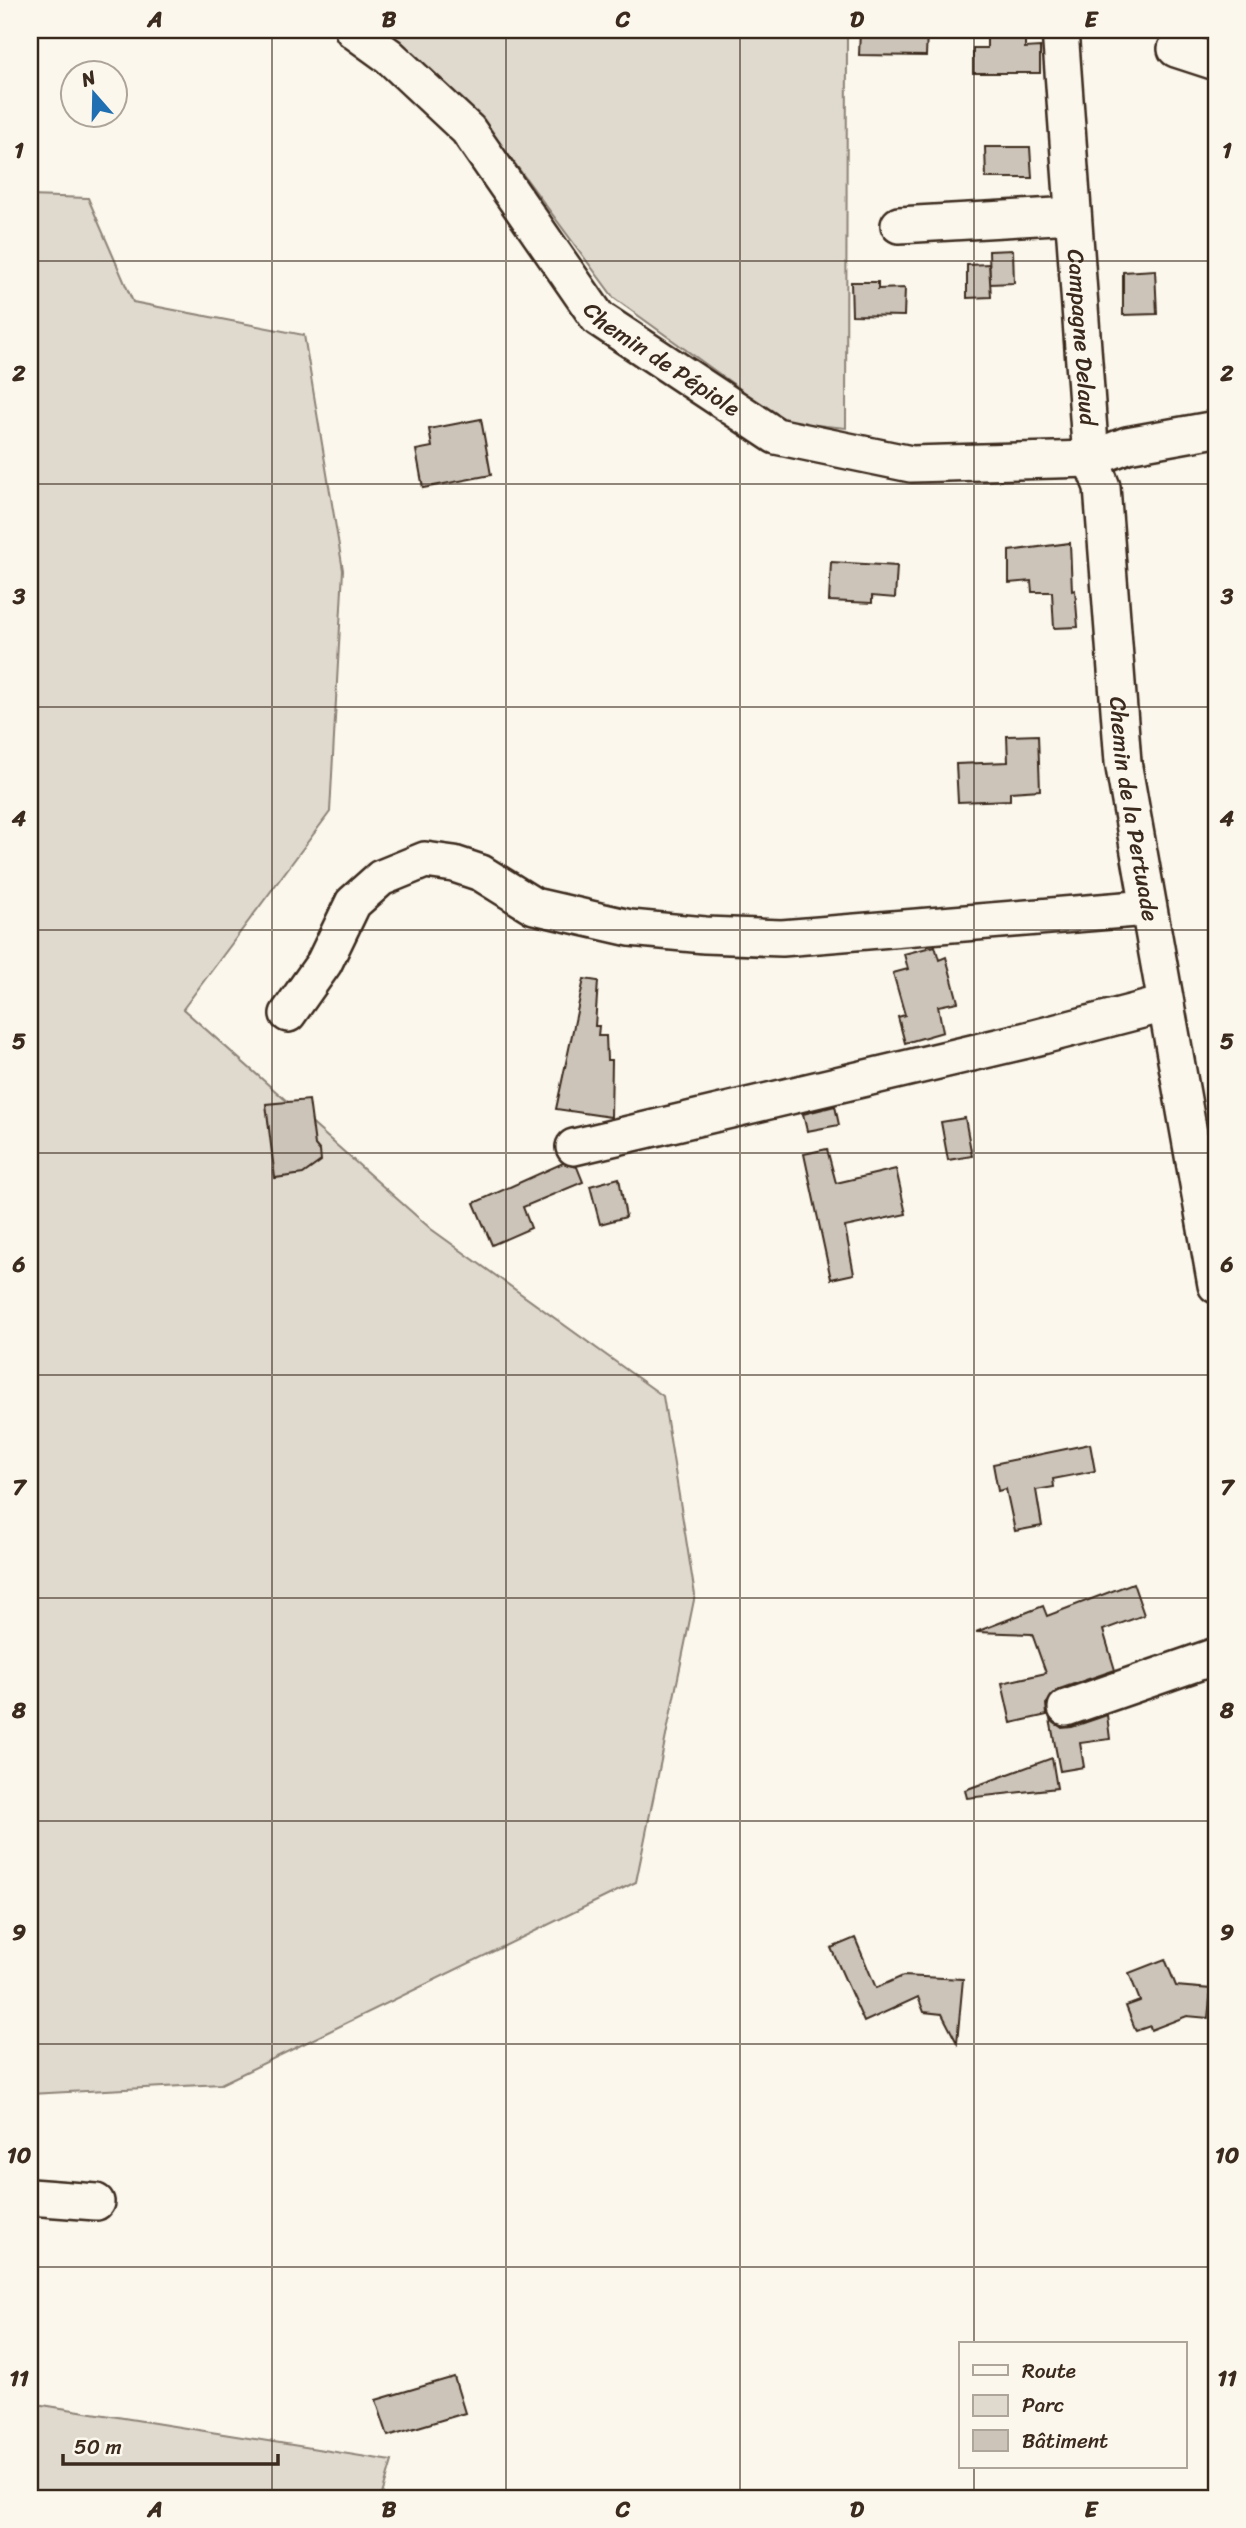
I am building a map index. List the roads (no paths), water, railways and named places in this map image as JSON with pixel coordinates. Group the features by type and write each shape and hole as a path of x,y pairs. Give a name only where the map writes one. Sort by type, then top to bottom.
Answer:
{"street":[{"name":"Chemin de Pépiole","path":"353,30 389,55 468,131 598,318 776,436 911,464 1091,459"},
{"name":"Campagne Delaud","path":"1060,30 1091,459"},
{"path":"1177,49 1216,62"},
{"name":"Campagne Delaud","path":"899,225 1073,215"},
{"path":"1091,459 1127,445 1216,429"},
{"name":"Chemin de la Pertuade","path":"1091,459 1102,487 1123,762 1216,1285"},
{"path":"288,1014 324,963 353,903 381,878 425,860 454,864 481,873 505,885 534,906 630,928 705,935 795,937 1148,908"},
{"path":"574,1147 1023,1041 1165,1004"},
{"path":"1066,1708 1216,1656"},
{"path":"30,2197 96,2202"}]}
